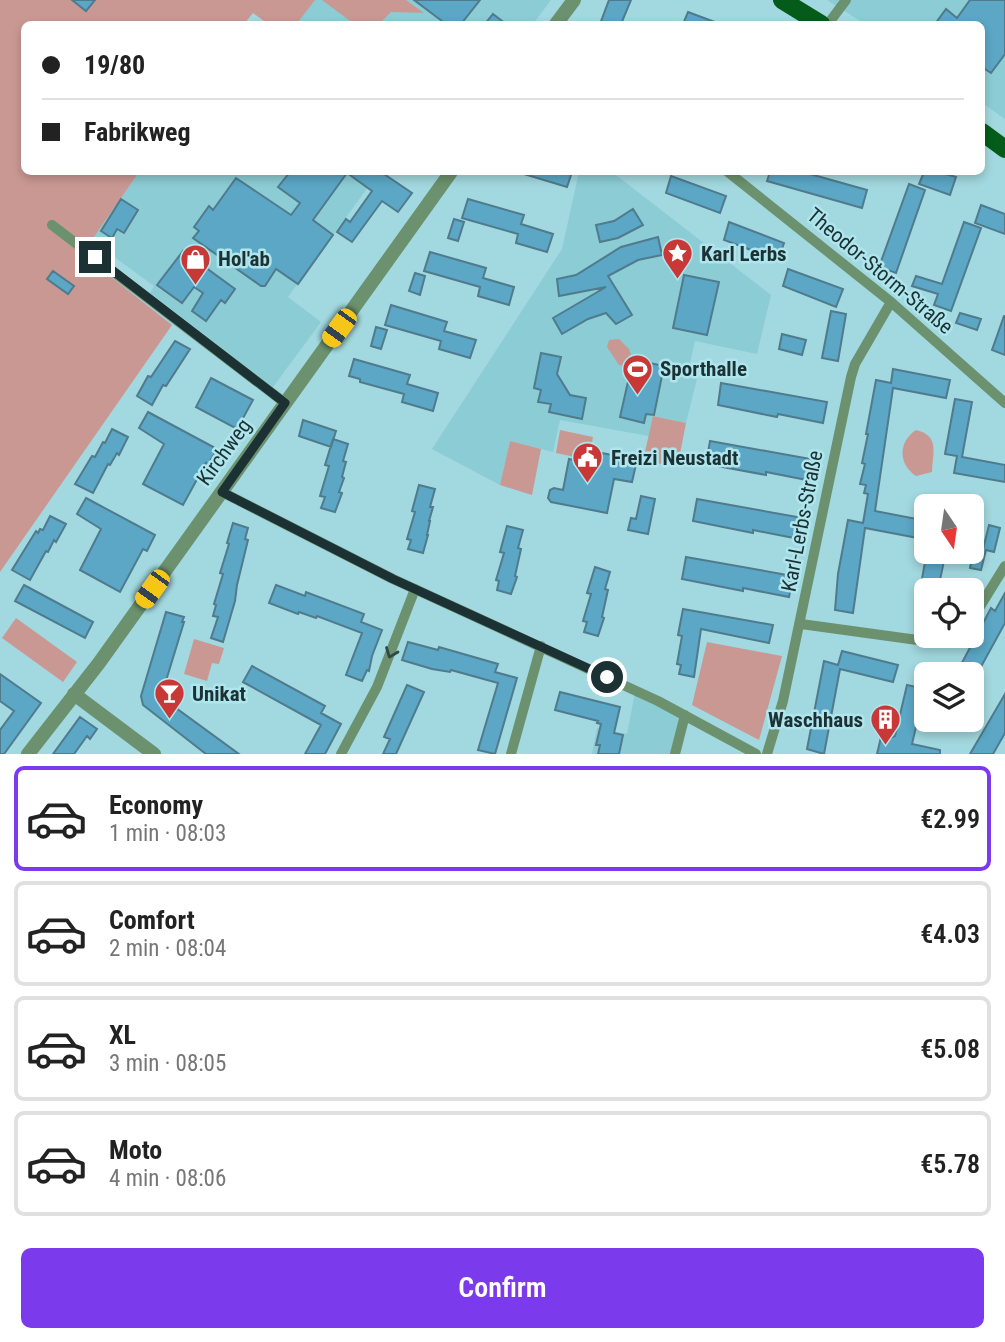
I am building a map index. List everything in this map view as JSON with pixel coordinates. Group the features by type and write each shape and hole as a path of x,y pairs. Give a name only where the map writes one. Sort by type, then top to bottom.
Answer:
{"main road":[{"path":"782,0 816,21"},
{"path":"985,134 1005,149"}],"street":[{"path":"558,21 574,0"},
{"path":"830,21 846,0"},
{"name":"Kirchweg","path":"28,754 106,653 449,175"},
{"name":"Theodor-Storm-Straße","path":"731,175 891,302 1005,403"},
{"path":"52,225 285,403"},
{"name":"Karl-Lerbs-Straße","path":"767,754 801,624 855,364 891,302"},
{"path":"222,492 415,589 685,715 756,754"},
{"path":"984,600 1005,566"},
{"path":"341,754 377,687 415,589"},
{"path":"801,624 914,640"},
{"path":"511,754 541,646"},
{"path":"74,694 154,754"},
{"path":"675,754 685,715"}],"shaded area":[{"path":"0,0 315,0 299,21 264,21 253,13 246,21 21,21 21,175 137,175 82,254 172,325 0,572"},
{"path":"303,0 551,0 535,21 286,21"},
{"path":"322,0 406,0 424,13 391,12 382,21 350,21"},
{"path":"827,0 1005,0 1005,119 985,105 985,21 860,21"},
{"path":"137,175 377,175 288,297 321,322 273,387 150,293 154,286 91,240"},
{"path":"578,175 616,175 771,295 757,354 695,341 690,363 700,367 686,423 654,416 649,436 560,420 553,452 510,441 500,485 432,449 562,249"},
{"path":"619,339 629,349 633,360 629,367 619,365 607,347 609,340"},
{"path":"653,416 686,423 678,464 675,466 643,461"},
{"path":"560,430 593,437 589,460 556,453"},
{"path":"916,430 929,437 934,452 932,472 916,476 906,465 902,453 906,441"},
{"path":"510,441 541,449 532,495 500,485"},
{"path":"16,618 77,662 63,682 2,638"},
{"path":"194,639 224,648 219,664 212,663 207,681 184,674"},
{"path":"707,642 782,656 759,740 692,705"},
{"path":"635,693 688,720 680,754 592,754 597,728 627,734"}],"building":[{"path":"72,0 95,0 86,11"},
{"path":"414,0 480,0 463,21 442,21"},
{"path":"609,0 631,0 622,21 601,21"},
{"path":"970,0 1005,0 1005,54 991,73 985,69 985,21 937,21 946,9 957,18"},
{"path":"688,12 712,21 684,21"},
{"path":"493,14 502,21 487,21"},
{"path":"288,175 346,175 313,220 333,235 298,284 276,269 265,286 261,286 193,238 199,231 194,227 209,206 213,210 236,178 291,215 300,203 278,187"},
{"path":"350,175 385,175 412,193 398,212 382,201 352,242 337,232 346,219 350,222 372,191"},
{"path":"527,175 571,175 567,187"},
{"path":"769,175 814,175 867,190 862,208 767,181"},
{"path":"923,175 956,177 950,195 919,184"},
{"path":"671,176 726,196 720,213 666,193"},
{"path":"909,184 925,190 896,273 879,267"},
{"path":"121,199 138,210 124,233 117,229 112,238 101,231"},
{"path":"468,199 524,215 521,224 553,234 547,252 516,243 518,234 462,218"},
{"path":"981,205 1005,214 1005,234 975,223"},
{"path":"633,209 643,225 618,238 600,242 596,225 614,221"},
{"path":"454,219 464,222 458,241 448,238"},
{"path":"729,222 784,243 778,260 724,240"},
{"path":"964,222 981,228 951,311 934,305 938,294 912,286 916,276 942,284"},
{"path":"658,237 662,255 638,260 608,276 632,315 616,324 606,313 588,319 562,334 553,318 606,287 559,296 557,279 576,275 621,247"},
{"name":"Hol'ab","path":"183,251 235,289 225,303 221,300 206,321 192,311 203,293 194,287 182,303 157,285"},
{"path":"430,252 486,268 483,278 514,287 509,305 478,296 480,287 424,271"},
{"path":"788,269 843,289 836,307 783,286"},
{"path":"53,271 74,286 68,294 47,279"},
{"path":"415,273 425,276 420,295 409,291"},
{"path":"684,275 719,282 707,335 673,328"},
{"path":"391,305 447,322 444,331 476,340 470,358 439,349 441,341 385,325"},
{"path":"831,311 846,314 838,361 822,358"},
{"path":"960,313 981,319 977,330 956,323"},
{"path":"1005,316 1005,355 992,350"},
{"path":"376,327 387,330 381,349 371,346"},
{"path":"782,334 806,340 802,355 779,349"},
{"path":"175,341 190,349 166,386 163,385 152,405 137,396 148,376 151,377"},
{"path":"541,353 561,357 557,374 570,395 586,398 582,419 549,412 551,404 538,402 541,390 534,388"},
{"path":"354,359 410,375 407,384 438,393 433,411 402,402 404,394 360,382 360,379 349,376"},
{"name":"Sporthalle","path":"640,361 664,366 654,415 646,414 644,423 620,417 630,373 638,375"},
{"path":"893,369 950,380 946,398 893,388 875,511 914,518 914,537 865,528 853,613 835,610 838,574 848,520 863,523 868,494 864,493 866,485 860,484 876,380 891,383"},
{"path":"211,378 253,400 237,429 196,407"},
{"path":"721,383 827,402 823,423 718,405"},
{"path":"955,399 972,402 962,457 1005,465 1005,482 954,473 957,456 945,454"},
{"path":"148,412 217,449 208,465 206,463 183,505 143,484 164,444 139,428"},
{"path":"303,420 336,431 331,447 299,436"},
{"path":"112,429 128,437 119,455 117,453 110,465 108,464 93,493 75,484"},
{"path":"333,439 348,444 343,461 346,462 342,477 344,478 339,492 342,493 335,512 321,508 325,497 320,496 329,466 325,465"},
{"path":"710,441 816,460 812,481 706,464"},
{"name":"Freizi Neustadt","path":"602,453 637,460 632,482 614,479 607,513 551,502 548,498 550,490 563,490 569,459 599,465"},
{"path":"419,485 435,489 423,553 408,549 411,540 407,539"},
{"path":"641,496 655,499 648,534 628,530 631,518 636,519"},
{"path":"86,498 155,535 147,551 143,549 120,592 80,570 101,529 77,514"},
{"path":"697,499 803,518 799,539 693,521"},
{"path":"50,516 66,524 56,542 54,540 48,552 46,551 30,580 12,570 36,531 38,533 40,529 43,530"},
{"path":"233,523 248,528 245,539 248,540 223,642 211,638 218,617 213,616 214,604"},
{"path":"989,525 1000,528 994,552 986,550 984,558"},
{"path":"507,526 523,530 518,548 521,549 515,576 517,577 511,594 497,590 499,581 496,580 504,553 500,552"},
{"path":"686,557 793,576 789,597 682,579"},
{"path":"925,564 943,564 940,578 922,578"},
{"path":"971,564 982,564 981,570 970,568"},
{"path":"595,567 610,572 605,589 608,590 602,617 604,618 598,636 584,632 587,622 583,621 591,594 587,593"},
{"path":"24,585 93,622 85,638 15,601"},
{"path":"276,585 305,596 306,592 364,614 361,622 382,630 369,671 367,670 362,681 346,675 362,633 317,616 298,614 269,603"},
{"path":"1005,593 1005,623 984,662 962,662 970,648 984,648 984,621 991,608 995,611"},
{"path":"683,609 773,625 769,643 701,629 694,677 679,674 681,665 677,664 682,636 678,635"},
{"path":"166,612 184,617 184,622 161,697 239,754 206,754 143,705 141,696"},
{"path":"408,642 438,650 439,647 498,664 495,672 517,678 495,754 478,750 498,683 402,660"},
{"path":"842,651 898,665 893,682 840,669 824,754 807,749 824,661 838,665"},
{"path":"252,666 325,706 321,713 341,724 325,754 305,754 321,725 243,682"},
{"path":"0,674 41,703 4,754 0,754 0,730 14,711 0,701"},
{"path":"407,685 424,692 396,754 383,754 390,739 384,737"},
{"path":"907,685 914,687 915,732 912,744 940,750 940,754 877,754 881,737 888,739 895,736"},
{"path":"560,692 620,707 614,733 623,735 619,754 598,754 600,745 596,745 601,724 597,723 598,721 555,710"},
{"path":"1005,694 1005,733 993,754 970,754"},
{"path":"80,717 97,729 90,739 87,736 74,754 53,754"}],"place":[{"name":"Karl Lerbs","path":"678,281"},
{"name":"Hol'ab","path":"195,286"},
{"name":"Sporthalle","path":"637,396"},
{"name":"Freizi Neustadt","path":"588,485"},
{"name":"Unikat","path":"169,721"},
{"name":"Waschhaus","path":"886,747"}],"route":[{"path":"95,257 285,403 222,492 393,579 607,677"}]}
